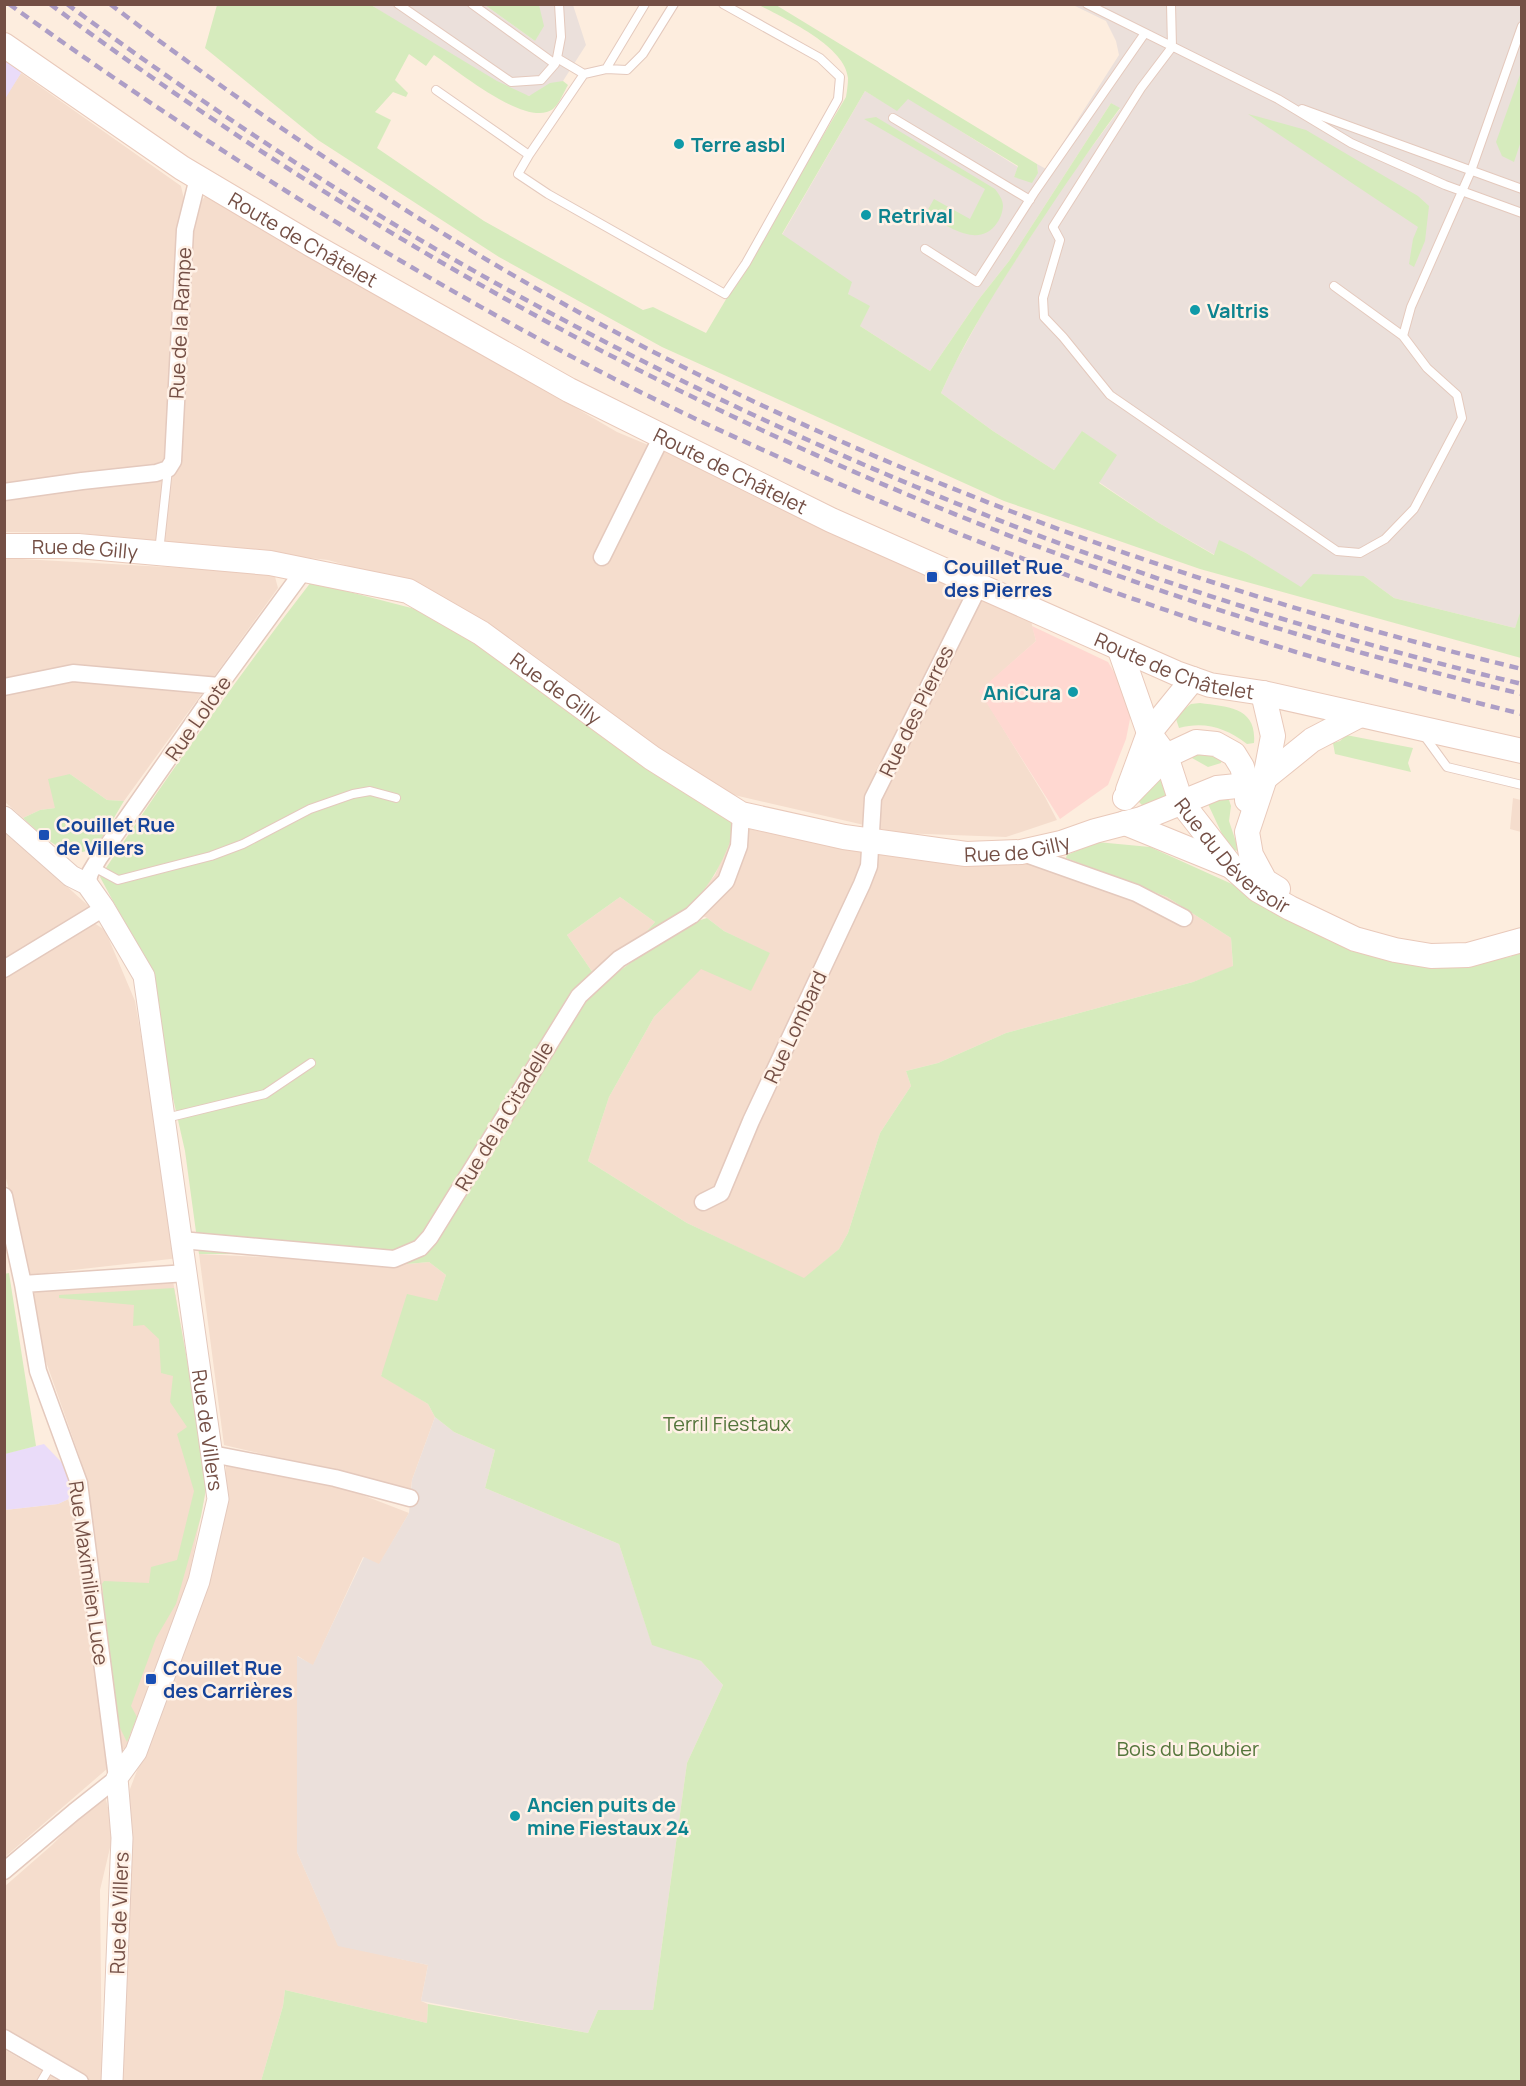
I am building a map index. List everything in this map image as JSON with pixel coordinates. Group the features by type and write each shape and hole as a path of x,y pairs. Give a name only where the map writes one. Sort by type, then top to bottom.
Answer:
{"main road":[{"name":"Route de Châtelet","path":"4,45 198,178 322,251 569,390 831,520 1120,650 1210,685 1263,693 1521,751"},
{"name":"Rue de Gilly","path":"4,546 78,546 270,563 408,591 481,633 652,758 741,814 844,837 966,854 1021,852 1061,843 1141,819 1217,788 1256,781"},
{"name":"Rue du Déversoir","path":"1120,650 1149,732 1166,756 1181,802 1231,866 1258,890 1355,939 1395,950 1431,956 1468,955 1521,940"},
{"path":"1125,798 1149,732 1193,679"},
{"name":"Rue du Déversoir","path":"1263,693 1274,736 1256,781 1247,832 1251,855 1265,881 1355,939"},
{"path":"1095,831 1166,756 1196,742 1216,744 1234,754 1256,781 1312,740 1360,715"},
{"path":"1125,823 1231,866"}],"street":[{"name":"Rue de la Rampe","path":"168,469 173,461 185,230 198,178"},
{"path":"602,557 662,436"},
{"path":"4,492 82,480 156,473 168,469"},
{"name":"Rue Lolote","path":"90,875 219,686 304,570"},
{"name":"Rue des Pierres","path":"869,840 873,798 979,586"},
{"path":"4,687 73,673 219,686"},
{"name":"Rue de la Citadelle","path":"181,1240 394,1259 420,1248 430,1237 579,996 619,959 692,915 726,880 739,846 741,814"},
{"name":"Rue de Villers","path":"4,817 71,876 90,875 104,908 144,976 218,1499 199,1581 136,1752 117,1778 122,1838 112,2082"},
{"name":"Rue Lombard","path":"703,1202 721,1192 751,1121 862,884 869,866 869,840"},
{"path":"1021,852 1136,893 1184,918"},
{"path":"4,969 104,908"},
{"name":"Rue Maximilien Luce","path":"4,1196 23,1284 38,1371 79,1484 117,1778"},
{"path":"23,1284 187,1273"},
{"path":"212,1454 334,1478 410,1498"},
{"path":"4,1870 117,1778"},
{"path":"4,2038 80,2082"}],"lane":[{"path":"398,4 511,82 541,80 556,61 561,37 559,4"},
{"path":"472,4 556,61 584,74 606,69 627,70 643,54 674,4"},
{"path":"606,69 645,4"},
{"path":"584,74 518,174 548,194 725,294 746,263 838,99 840,77 820,58 723,4"},
{"path":"1087,4 1278,99 1342,125 1521,189"},
{"path":"1171,4 1172,47 1141,88 1053,227 1060,240 1043,298 1044,317 1110,394 1337,551 1360,552 1385,538 1414,509 1462,417 1457,395 1427,368 1403,336 1334,286"},
{"path":"1403,336 1411,307 1471,171 1521,26"},
{"path":"925,249 977,282 1030,200 1145,33"},
{"path":"436,90 529,155"},
{"path":"1278,99 1351,143 1462,191 1521,213"},
{"path":"893,118 1030,200"},
{"path":"159,553 168,469"},
{"path":"1417,726 1447,767 1521,785"},
{"path":"90,875 118,880 211,856 243,844 310,809 353,794 370,791 396,798"},
{"path":"166,1119 265,1094 311,1063"},
{"path":"41,2082 51,2065"}],"shaded area":[{"path":"371,5 485,5 535,41 539,5 573,5 586,45 563,81 529,96 497,86"},
{"path":"1073,5 1521,5 1522,610 1515,628 1394,598 1364,576 1339,577 1301,588 1246,553 1220,541 1215,555 1159,523 1099,482 1083,431 1054,470 993,431 941,393 988,303 1065,183 1120,109 1111,103 1009,261 979,299 930,371 860,326 848,293 782,235 865,91 897,110 908,98 1018,167 1014,177 1038,173 1037,164 1046,169 1119,55 1116,41 1106,21"},
{"path":"5,51 21,73 5,99"},
{"path":"21,73 181,186 188,217 208,193 617,432 665,452 895,561 1031,621 1036,641 980,691 1057,820 1006,837 899,833 734,795 670,762 483,621 433,591 328,560 78,533 5,532 4,99"},
{"path":"4,558 274,573 278,588 124,801 107,800 70,774 55,808 40,810 23,818 5,802"},
{"path":"1032,626 1108,662 1133,704 1126,739 1108,785 1060,819 979,691 1036,641"},
{"path":"1513,798 1521,800 1521,832 1510,829"},
{"path":"736,825 880,854 980,866 1066,858 1167,897 1231,938 1233,967 1193,982 1006,1033 938,1063 906,1071 911,1086 880,1133 848,1233 839,1249 804,1279 687,1223 588,1161 609,1097 654,1017 701,968 770,954 724,931 707,918 687,908 715,875"},
{"path":"4,830 92,909 4,964"},
{"path":"620,897 655,922 639,940 593,973 567,935"},
{"path":"94,923 105,930 135,1001 179,1258 29,1275 5,1174 4,976"},
{"path":"199,1254 407,1264 429,1262 446,1275 437,1301 381,1375 428,1404 435,1417 412,1480 411,1489 224,1445"},
{"path":"173,1281 208,1478 185,1597 130,1749 120,1749 104,1614 81,1461 44,1356 33,1290"},
{"path":"435,1417 454,1432 495,1450 485,1488 619,1544 652,1644 701,1661 723,1685 687,1763 653,2010 598,2010 588,2033 421,2001 428,1965 338,1946 297,1852 297,1656 313,1665 364,1557 379,1564 409,1513 412,1480"},
{"path":"44,1444 66,1467 73,1497 58,1504 5,1510 4,1454"},
{"path":"226,1466 304,1477 334,1484 409,1513 379,1565 363,1557 313,1666 298,1656 297,1852 338,1945 428,1965 421,2001 428,2004 427,2023 285,1990 283,2006 261,2081 122,2082 121,2035 130,1789 208,1584 222,1519"},
{"path":"73,1497 108,1768 5,1857 5,1510 58,1504"},
{"path":"104,1792 114,1831 100,1890 102,2081 87,2081 5,2033 4,1887 52,1845"},
{"path":"5,2050 59,2081 5,2081"}],"green space":[{"path":"217,5 371,5 497,81 529,96 550,83 563,81 568,85 553,109 541,113 527,111 492,95 434,55 426,66 409,54 395,80 408,93 406,97 393,92 375,112 391,120 377,148 484,221 643,310 653,307 706,333 846,97 848,78 844,66 836,55 812,35 759,5 776,5 1037,164 1038,173 1032,183 1014,177 1018,166 908,99 897,111 865,91 782,234 852,282 848,294 870,306 860,326 930,371 979,299 1009,261 1111,103 1120,108 995,292 941,393 993,431 1054,470 1082,431 1117,455 1099,483 1159,523 1214,555 1219,540 1246,553 1301,587 1313,574 1364,576 1394,598 1515,628 1521,610 1521,658 1200,569 1004,501 662,347 499,257 318,140 205,48"},
{"path":"485,5 539,5 544,26 535,41"},
{"path":"1521,72 1521,141 1514,162 1502,156 1496,142"},
{"path":"1248,114 1306,130 1418,196 1429,206 1425,241 1414,267 1409,264 1413,239 1418,227"},
{"path":"876,117 995,189 1001,197 1003,206 1000,218 994,227 984,234 967,234 948,227 926,213 934,199 970,219 985,189 864,119"},
{"name":"Bois du Boubier","path":"311,582 419,610 493,652 736,825 723,859 711,880 686,909 669,921 639,940 655,922 620,897 567,935 593,973 598,990 618,972 681,926 707,918 724,931 770,953 751,991 701,969 654,1017 609,1097 588,1161 687,1223 804,1278 839,1249 848,1233 880,1133 911,1086 906,1071 938,1063 1006,1033 1193,982 1233,966 1231,938 1167,897 1066,858 1067,855 1097,842 1150,847 1243,889 1433,964 1510,957 1521,951 1521,2081 261,2081 283,2006 285,1990 427,2023 428,2004 588,2033 598,2010 653,2010 687,1763 723,1685 701,1661 652,1645 619,1544 485,1488 495,1450 454,1432 435,1417 428,1404 381,1376 407,1294 437,1301 446,1275 429,1262 407,1264 245,1254 199,1254 185,1151 133,938 100,877 203,728"},
{"path":"1200,703 1230,708 1246,716 1254,731 1254,743 1247,744 1215,727 1198,725 1179,728 1175,716 1191,704"},
{"path":"1346,735 1413,748 1408,763 1411,772 1335,754 1333,743 1340,741"},
{"path":"1205,749 1222,759 1221,763 1208,767 1192,758 1187,752"},
{"path":"70,774 107,800 124,801 96,845 86,851 77,852 57,846 23,818 40,810 55,808 48,779"},
{"path":"1159,778 1167,795 1143,806 1138,801"},
{"path":"1228,797 1231,806 1229,821 1239,851 1233,850 1222,834 1208,804"},
{"path":"9,1273 36,1446 5,1454 4,1274"},
{"path":"174,1288 208,1478 201,1516 176,1604 156,1638 131,1706 137,1717 127,1742 117,1722 102,1584 104,1581 149,1583 151,1567 177,1560 194,1491 177,1434 187,1427 170,1402 173,1376 161,1373 159,1339 144,1325 133,1326 134,1305 59,1298 59,1295"}],"railway":[{"path":"9,4 226,153 375,246 527,333 605,374 752,445 925,520 1008,553 1177,614 1348,668 1522,714"},
{"path":"50,4 218,123 391,232 568,333 750,425 937,507 1128,579 1323,642 1522,694"},
{"path":"67,4 253,135 397,226 573,325 703,391 834,452 968,508 1104,560 1242,606 1381,648 1522,684"},
{"path":"110,4 276,125 405,210 574,310 702,377 834,438 968,495 1105,546 1243,592 1382,633 1522,669"}],"place":[{"name":"Terre asbl","path":"679,144"},
{"name":"Retrival","path":"866,215"},
{"name":"Valtris","path":"1195,310"},
{"name":"Couillet Rue des Pierres","path":"932,577"},
{"name":"AniCura","path":"1073,692"},
{"name":"Couillet Rue de Villers","path":"44,835"},
{"name":"Couillet Rue des Carrières","path":"151,1679"},
{"name":"Ancien puits de mine Fiestaux 24","path":"515,1816"}],"park label":[{"name":"Terril Fiestaux","path":"727,1423"}]}
